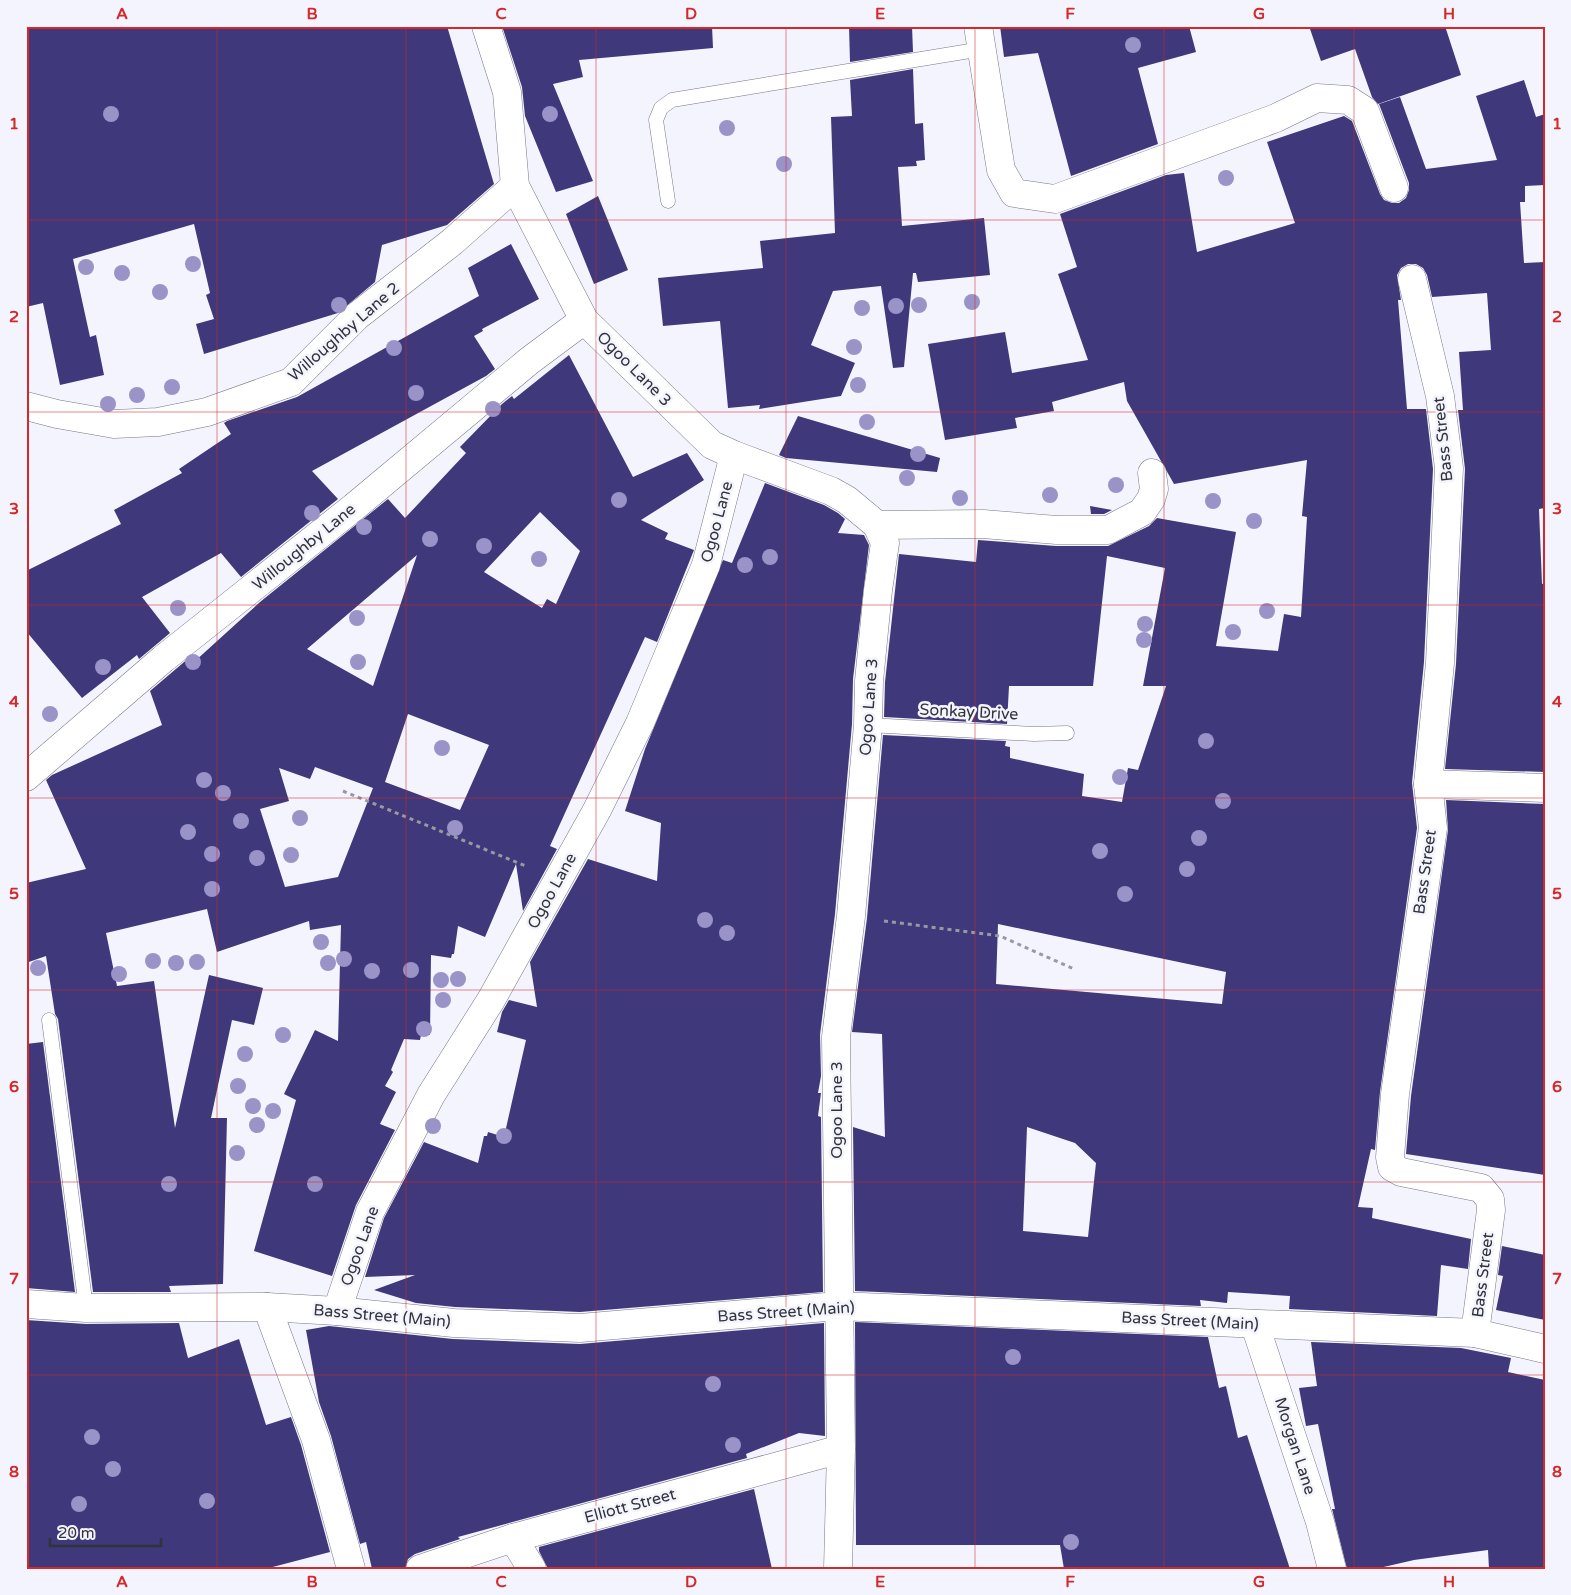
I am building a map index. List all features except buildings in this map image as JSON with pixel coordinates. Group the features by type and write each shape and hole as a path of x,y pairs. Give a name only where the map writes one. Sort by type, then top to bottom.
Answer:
{"street":[{"name":"Ogoo Lane 3","path":"486,26 508,92 515,186 584,320 712,445 831,491 847,500 878,525 885,543 878,590 869,681 868,725 851,916 836,1037 841,1449 838,1569"},
{"path":"980,38 1001,170 1014,193 1055,199 1276,118 1317,98 1348,100 1365,111 1394,188"},
{"name":"Willoughby Lane 2","path":"26,406 57,414 114,424 158,422 207,412 291,382 357,316 452,242 515,186"},
{"name":"Bass Street","path":"1412,279 1440,396 1449,468 1440,662 1428,784 1433,828 1395,1094 1390,1157 1392,1167 1401,1172 1481,1188 1490,1198 1491,1210 1475,1333"},
{"name":"Willoughby Lane","path":"26,777 163,659 361,501 529,361 584,320"},
{"name":"Ogoo Lane","path":"337,1311 375,1204 431,1095 491,1000 597,810 640,723 702,574 734,455"},
{"path":"878,525 984,524 1057,530 1108,530 1142,512 1154,489 1152,473"},
{"path":"1428,784 1545,788"},
{"name":"Bass Street (Main)","path":"26,1304 86,1308 266,1307 337,1311 454,1323 580,1328 838,1306 1475,1333 1545,1349"},
{"path":"266,1307 316,1440 351,1569"},
{"name":"Morgan Lane","path":"1255,1325 1316,1512 1332,1569"},
{"name":"Elliott Street","path":"420,1569 513,1538 841,1449"},
{"path":"513,1538 532,1569"}],"lane":[{"path":"668,201 656,120 661,108 672,100 980,38"},
{"name":"Sonkay Drive","path":"868,725 1034,734 1067,733"},
{"path":"49,1020 86,1308"}],"path":[{"path":"343,791 558,880"},
{"path":"851,916 1000,936 1074,969"}]}
